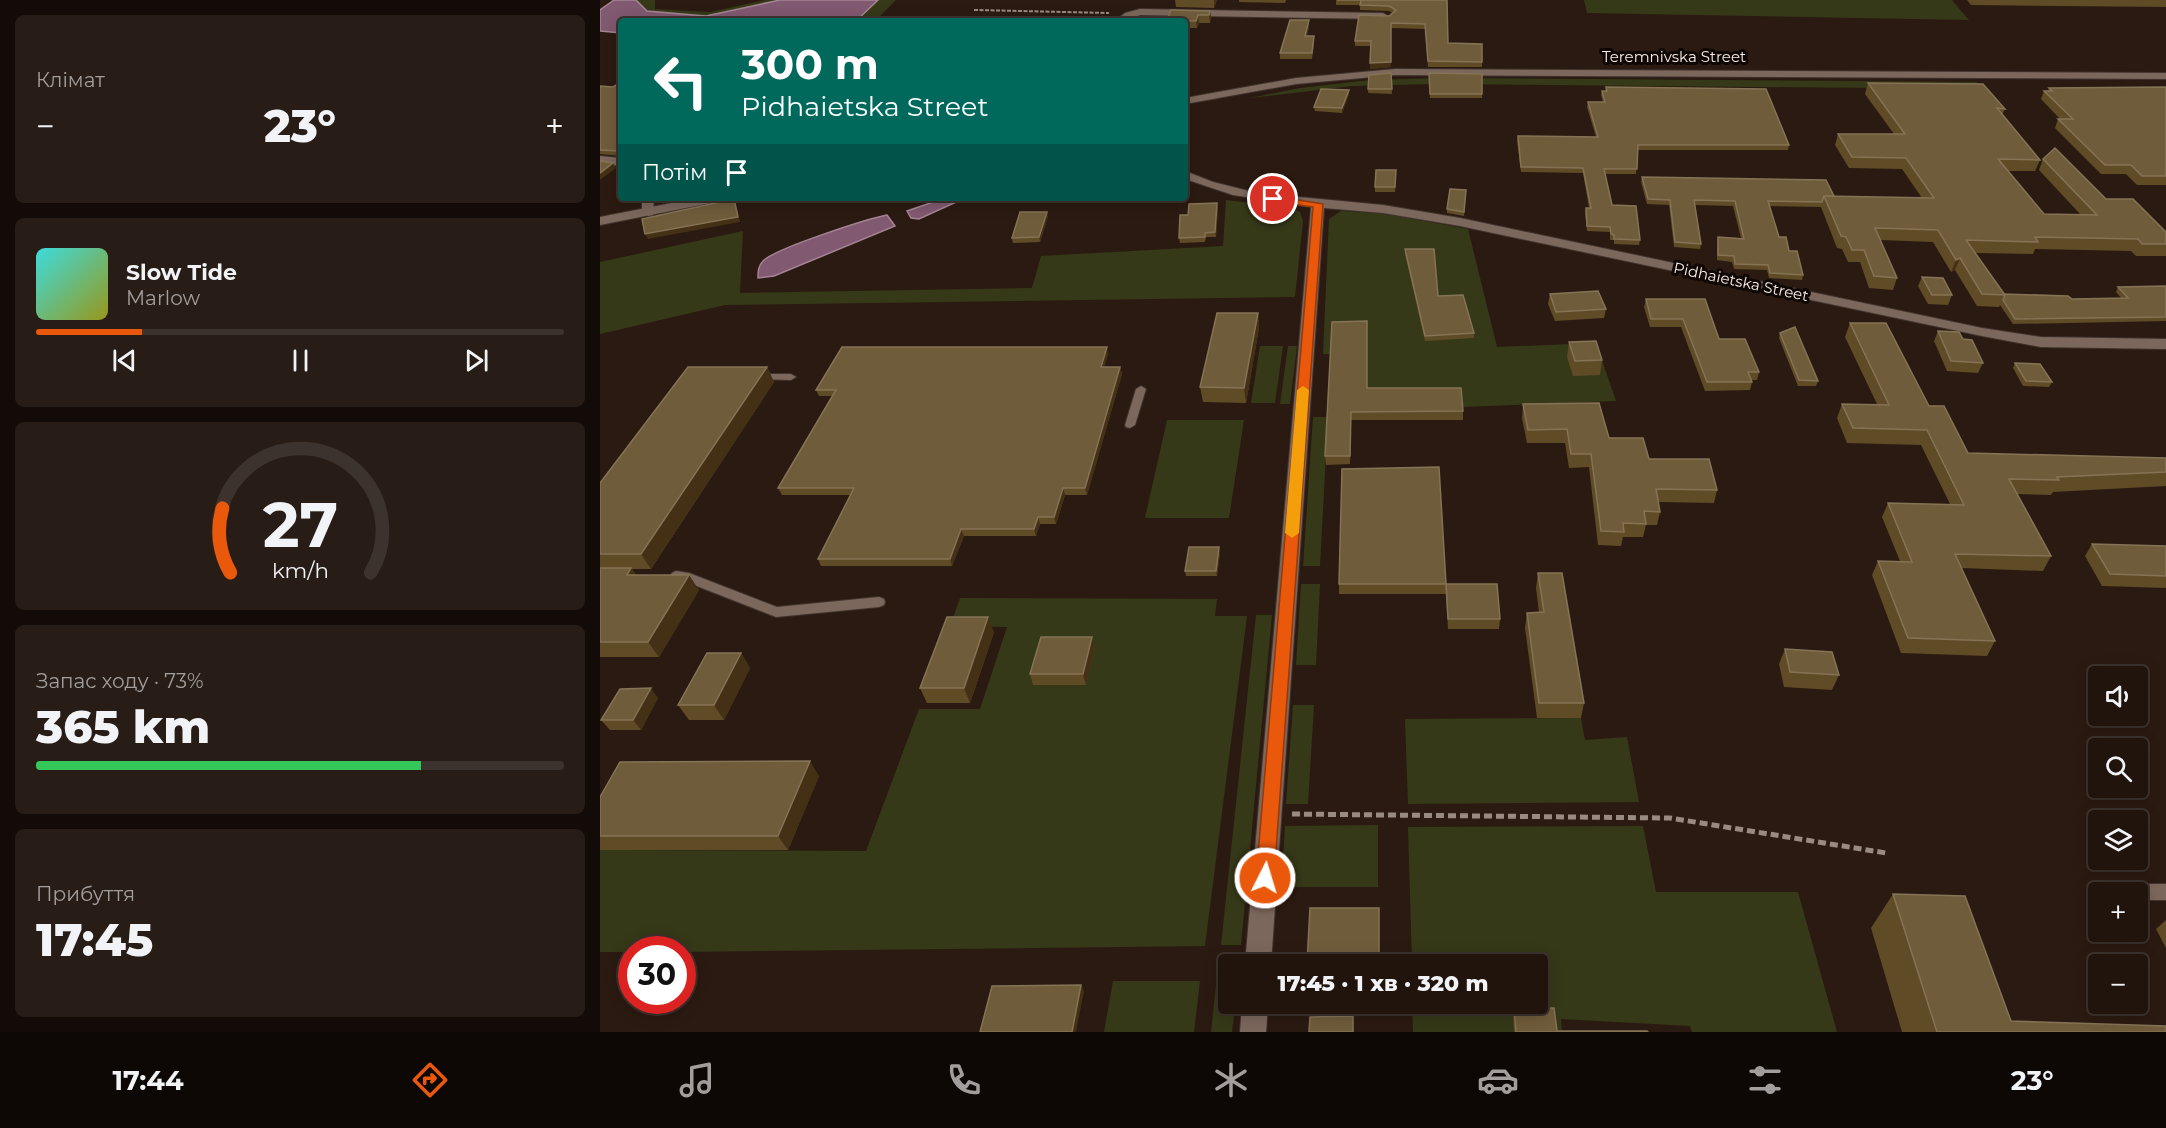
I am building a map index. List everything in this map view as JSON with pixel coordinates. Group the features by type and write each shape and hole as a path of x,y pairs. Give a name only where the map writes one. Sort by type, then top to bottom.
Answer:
{"street":[{"path":"1288,15 1306,0"},
{"path":"1124,18 1140,12 1389,16"},
{"name":"Teremnivska Street","path":"1188,100 1296,81 1395,72 2166,76"},
{"path":"600,160 618,162"},
{"name":"Pidhaietska Street","path":"1188,176 1204,184 1250,196 1383,209 1460,222 1983,332 2041,342 2166,344"},
{"path":"648,201 648,212"},
{"path":"600,221 701,201"},
{"path":"1259,954 1318,204"},
{"path":"1253,1032 1254,1014"}],"lane":[{"path":"747,377 791,377"},
{"path":"1130,425 1141,389"},
{"path":"665,576 685,576 776,612 879,602"}],"path":[{"path":"974,10 1099,12 1124,18"},
{"path":"1270,814 1670,818 1886,853"}],"green space":[{"path":"636,0 655,0 655,9 710,12 765,0 780,0 706,16 647,11"},
{"path":"878,0 896,0 878,18 859,18"},
{"path":"1584,0 1952,0 1969,20 1587,13"},
{"path":"1443,78 1976,82 1988,89 1432,84 1352,86 1250,98 1300,88 1370,80"},
{"path":"1226,200 1293,208 1300,212 1303,221 1295,297 725,305 600,334 600,262 743,231 740,293 1032,288 1041,256 1223,246"},
{"path":"1341,211 1381,213 1468,229 1497,347 1596,343 1616,401 1462,407 1367,397 1367,354 1323,354 1329,219"},
{"path":"1260,346 1283,346 1275,403 1251,403"},
{"path":"1288,346 1297,346 1290,404 1280,404"},
{"path":"1313,417 1328,417 1320,566 1303,566"},
{"path":"1167,420 1244,420 1229,518 1145,518"},
{"path":"1301,584 1320,584 1316,665 1296,665"},
{"path":"960,598 1217,599 1215,616 1247,616 1205,946 696,952 696,936 618,936 618,952 600,952 600,850 866,851 919,709 980,709 1007,627 950,626"},
{"path":"1256,615 1272,615 1241,945 1221,945"},
{"path":"1293,705 1314,705 1308,804 1286,804"},
{"path":"1581,718 1585,740 1627,737 1639,802 1408,804 1405,719"},
{"path":"1378,825 1378,887 1281,887 1285,826"},
{"path":"1643,826 1656,892 1798,892 1837,1032 1692,1032 1690,1026 1561,1019 1562,1032 1413,1032 1412,1014 1548,1014 1548,954 1412,954 1408,827"},
{"path":"1113,981 1200,981 1194,1032 1104,1032"},
{"path":"1216,985 1218,987 1218,1014 1234,1014 1232,1032 1211,1032"}],"shaded area":[{"path":"614,0 636,0 647,11 706,16 780,0 878,0 859,18 618,18 618,33 600,31 600,10"},
{"path":"936,201 958,201 919,219 911,218 907,211"},
{"path":"887,215 895,226 774,276 758,278 760,265 771,255 822,235"}],"building":[{"path":"1361,0 1447,0 1448,43 1482,44 1482,62 1428,61 1425,24 1391,23 1391,62 1370,63 1371,41 1355,41 1359,15 1389,16 1396,10 1389,6 1360,5"},
{"path":"1171,10 1210,11 1209,15 1198,15 1196,21 1188,21 1188,18 1168,18"},
{"path":"1290,20 1309,20 1305,36 1314,36 1312,53 1280,53"},
{"path":"1391,73 1392,89 1368,89 1369,75"},
{"path":"1429,73 1482,74 1482,94 1430,94"},
{"path":"1868,83 1983,84 2005,109 1997,108 2040,160 1998,159 2044,214 2097,215 2043,159 2055,148 2106,199 2133,199 2166,232 2166,244 2142,244 2138,239 2035,237 2038,242 1966,240 2005,295 1982,294 1960,258 1956,260 1938,230 1875,228 1897,278 1874,276 1864,250 1852,250 1846,237 1841,236 1824,196 1934,198 1906,158 1852,157 1838,134 1905,134"},
{"path":"618,84 618,151 600,150 600,86 613,87"},
{"path":"1606,87 1766,89 1789,145 1638,145 1637,169 1604,169 1612,205 1636,206 1640,240 1614,239 1610,227 1587,226 1586,208 1591,208 1583,168 1521,167 1518,136 1598,137 1588,102 1605,102 1602,91 1607,91"},
{"path":"2166,87 2166,176 2142,176 2131,165 2105,165 2058,119 2073,119 2044,91 2052,91 2049,88"},
{"path":"1321,89 1349,90 1342,108 1314,107"},
{"path":"600,161 613,163 600,173"},
{"path":"1376,170 1396,170 1395,187 1375,187"},
{"path":"1642,177 1826,180 1834,196 1824,196 1822,202 1768,201 1779,237 1786,237 1789,251 1797,251 1803,275 1770,273 1768,265 1735,264 1734,256 1718,255 1718,237 1744,239 1735,201 1694,200 1701,244 1675,242 1670,200 1648,199"},
{"path":"1450,189 1466,190 1464,212 1447,209"},
{"path":"725,201 734,201 738,217 645,234 642,219"},
{"path":"1217,203 1215,232 1205,233 1205,237 1179,238 1180,215 1188,215 1189,204"},
{"path":"1020,212 1047,212 1039,237 1012,238"},
{"path":"1405,249 1434,249 1438,296 1463,295 1474,333 1425,336"},
{"path":"1922,277 1943,278 1952,295 1932,295"},
{"path":"2166,286 2166,317 2015,319 2003,300 2004,294 2068,296 2072,299 2128,298 2118,287"},
{"path":"1598,291 1606,309 1556,312 1550,294"},
{"path":"1646,299 1705,299 1719,339 1745,339 1759,372 1748,372 1752,382 1707,382 1683,319 1651,319"},
{"path":"1217,313 1258,313 1244,388 1200,387"},
{"path":"1367,321 1367,388 1461,388 1463,411 1351,412 1350,456 1325,456 1332,322"},
{"path":"1850,323 1886,323 1929,406 1944,406 1968,453 2166,458 2166,472 2057,477 2059,480 2009,479 2051,556 1955,554 1995,641 1908,638 1878,561 1912,562 1888,503 1964,505 1927,430 1853,428 1842,404 1889,405"},
{"path":"1795,327 1818,381 1799,380 1780,333"},
{"path":"1938,331 1959,332 1963,339 1972,340 1983,363 1951,361"},
{"path":"1596,341 1602,360 1575,361 1569,342"},
{"path":"842,347 1107,347 1101,367 1120,367 1085,488 1063,488 1054,517 1038,517 1034,529 961,529 950,559 818,559 854,488 778,488 836,390 816,390"},
{"path":"2015,363 2040,364 2052,382 2026,381"},
{"path":"688,367 767,367 641,554 600,554 600,483"},
{"path":"1599,403 1609,438 1643,438 1649,459 1709,459 1717,490 1656,489 1660,512 1644,511 1646,524 1623,523 1624,532 1601,531 1591,454 1571,454 1567,429 1528,430 1523,404"},
{"path":"1439,467 1446,584 1339,584 1342,469"},
{"path":"2092,544 2166,546 2166,576 2110,574"},
{"path":"1189,547 1219,547 1216,571 1185,571"},
{"path":"600,568 631,568 627,575 689,575 648,642 600,642"},
{"path":"1538,573 1562,573 1584,703 1539,703 1527,613 1544,612"},
{"path":"1446,584 1497,584 1500,619 1448,619"},
{"path":"947,617 988,617 964,688 920,688"},
{"path":"1041,637 1092,637 1083,674 1030,674"},
{"path":"1785,649 1832,652 1839,675 1790,672"},
{"path":"707,653 741,653 714,705 678,705"},
{"path":"651,688 633,720 601,720 620,689"},
{"path":"810,761 778,836 600,836 600,797 620,762"},
{"path":"1893,894 1965,896 2011,1021 2166,1026 2166,1032 1937,1032"},
{"path":"1310,908 1379,908 1379,954 1307,954"},
{"path":"1081,985 1072,1032 980,1032 992,986"},
{"path":"1548,1008 1554,1008 1557,1031 1648,1032 1516,1032 1514,1014 1548,1014"},
{"path":"1353,1016 1353,1032 1309,1032 1310,1017"}],"slow traffic":[{"path":"1292,533 1303,390"}],"route":[{"path":"1265,878 1318,204 1273,199"}]}
